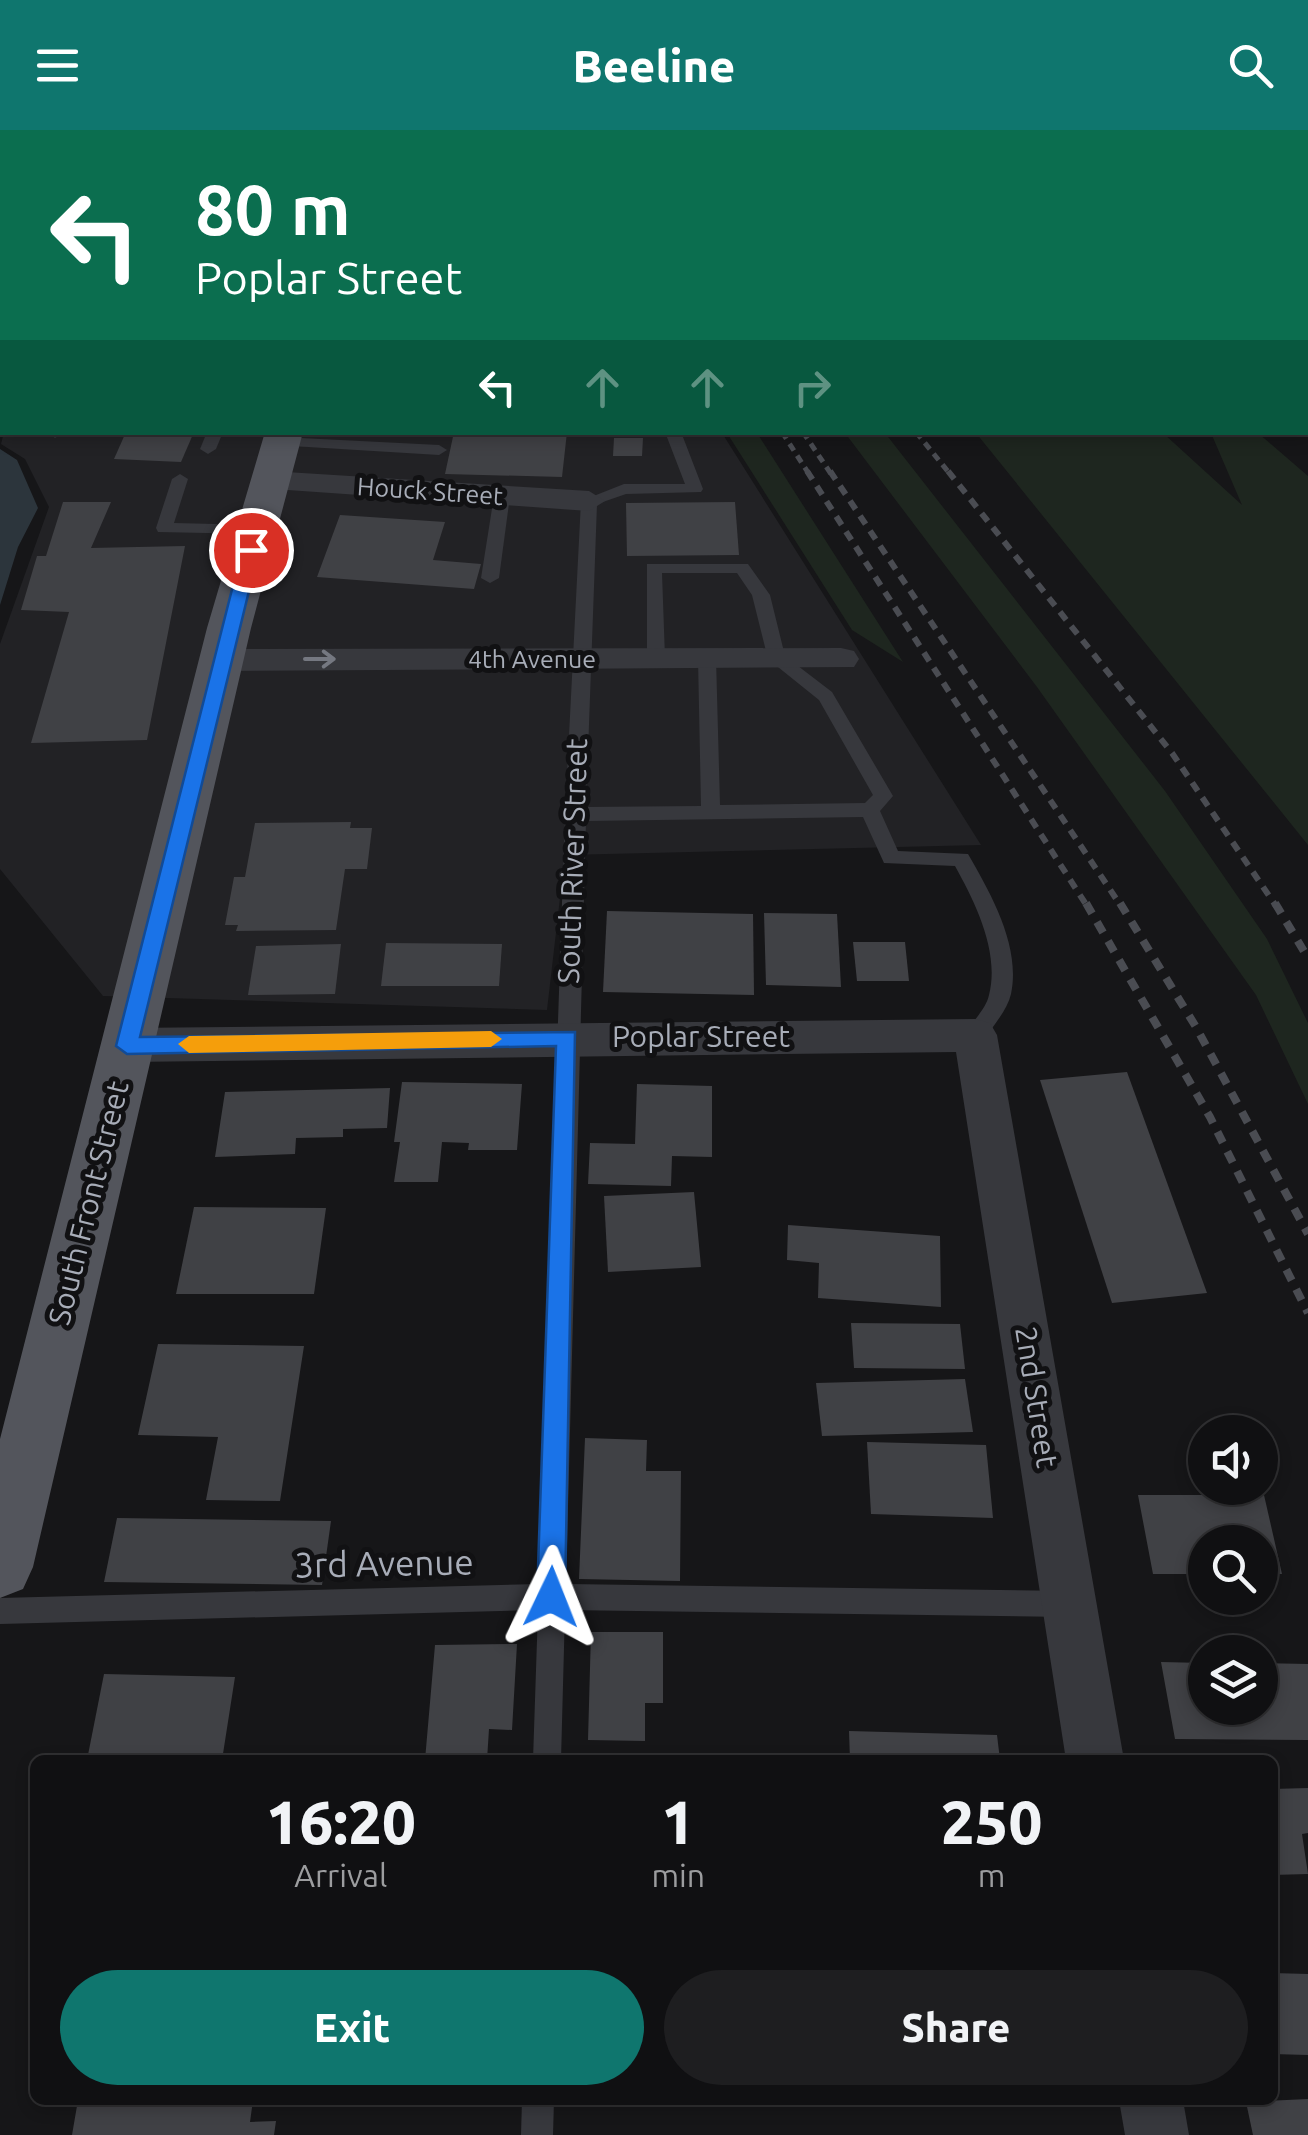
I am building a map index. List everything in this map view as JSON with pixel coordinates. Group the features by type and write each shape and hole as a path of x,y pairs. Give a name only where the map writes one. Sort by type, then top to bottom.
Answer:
{"main road":[{"name":"South Front Street","path":"0,1567 222,660 273,471"}],"street":[{"name":"Houck Street","path":"273,471 589,502"},
{"name":"4th Avenue","path":"222,660 842,659"},
{"name":"Poplar Street","path":"127,1046 975,1035"},
{"name":"2nd Street","path":"975,1035 1094,1755"},
{"path":"1152,2105 1157,2135"}],"lane":[{"path":"589,502 624,489 695,489 675,435"},
{"path":"180,480 164,528 273,471 439,450"},
{"path":"490,578 502,496"},
{"name":"South River Street","path":"547,1755 580,658 589,502"},
{"path":"575,814 870,810 883,796 826,696 777,659 761,595 742,568 653,568 656,658"},
{"path":"706,658 710,812"},
{"path":"870,810 891,858 961,859 978,888 996,938 1000,996 975,1035"},
{"name":"3rd Avenue","path":"0,1611 551,1597 1069,1604"},
{"path":"537,2135 538,2105"}],"shaded area":[{"path":"3,435 723,435 981,845 565,855 547,1010 103,996 0,869 0,644 49,507 25,459 1,444"},
{"path":"728,435 758,435 903,662 852,630"},
{"path":"847,435 887,435 1165,791 1267,939 1308,1023 1308,1104 1256,995 1037,687"},
{"path":"978,435 1165,435 1242,505 1212,435 1260,435 1308,476 1308,845"},
{"path":"0,449 17,460 38,508 18,547 0,605"}],"building":[{"path":"125,435 193,435 181,462 114,459"},
{"path":"453,435 567,435 562,477 445,474"},
{"path":"614,438 643,438 642,456 613,456"},
{"path":"63,502 111,502 91,548 185,546 147,740 31,743 69,612 21,610 37,556 46,556"},
{"path":"735,502 739,555 627,556 626,503"},
{"path":"340,515 445,522 433,560 481,564 474,589 317,577"},
{"path":"351,822 350,828 372,828 367,869 345,869 336,930 236,931 238,925 225,925 234,877 245,877 255,823"},
{"path":"607,911 753,914 754,995 603,992"},
{"path":"764,913 837,914 841,987 766,985"},
{"path":"853,942 905,942 909,981 857,981"},
{"path":"386,943 502,944 499,986 381,986"},
{"path":"341,944 335,994 248,995 256,946"},
{"path":"1127,1072 1207,1293 1112,1303 1040,1080"},
{"path":"402,1082 522,1084 517,1150 468,1150 469,1143 442,1142 438,1182 394,1182 400,1142 394,1142"},
{"path":"637,1084 712,1086 712,1157 672,1156 671,1186 588,1184 590,1143 635,1144"},
{"path":"390,1088 387,1128 343,1129 343,1137 296,1138 295,1154 215,1157 225,1092"},
{"path":"694,1192 701,1267 608,1272 604,1196"},
{"path":"194,1207 326,1208 314,1294 176,1294"},
{"path":"788,1225 940,1236 941,1307 818,1298 819,1263 787,1260"},
{"path":"851,1323 960,1324 965,1369 854,1368"},
{"path":"158,1344 304,1346 280,1501 206,1500 218,1437 138,1435"},
{"path":"965,1379 973,1432 822,1436 816,1383"},
{"path":"585,1438 647,1440 646,1471 681,1471 680,1581 579,1579"},
{"path":"867,1442 986,1445 993,1518 871,1514"},
{"path":"1138,1495 1188,1495 1188,1505 1266,1505 1271,1525 1188,1525 1188,1574 1153,1574"},
{"path":"117,1518 331,1521 322,1585 104,1582"},
{"path":"591,1632 663,1632 663,1703 645,1703 645,1741 588,1740"},
{"path":"517,1644 512,1730 489,1729 487,1755 425,1755 435,1645"},
{"path":"1161,1662 1188,1663 1188,1725 1278,1725 1278,1663 1308,1664 1308,1740 1175,1739"},
{"path":"104,1674 235,1677 223,1755 88,1755"},
{"path":"849,1731 997,1735 999,1755 850,1755"},
{"path":"1308,1788 1308,1833 1302,1834 1308,1874 1278,1875 1278,1789"},
{"path":"1278,1973 1308,1974 1308,2055 1278,2054"},
{"path":"1308,2099 1308,2135 1253,2135 1247,2105 1278,2105 1278,2100"},
{"path":"77,2105 252,2105 250,2122 276,2121 274,2135 72,2135"}],"railway":[{"path":"784,435 809,474"},
{"path":"805,435 831,474"},
{"path":"918,435 950,474"},
{"path":"807,471 1087,906"},
{"path":"830,471 1121,906"},
{"path":"948,471 1172,753 1276,906"},
{"path":"1086,903 1210,1117 1308,1313"},
{"path":"1120,903 1196,1027 1308,1234"},
{"path":"1275,903 1308,958"}],"slow traffic":[{"path":"189,1044 491,1039"}],"route":[{"path":"251,550 127,1046 568,1038 551,1597"}]}
